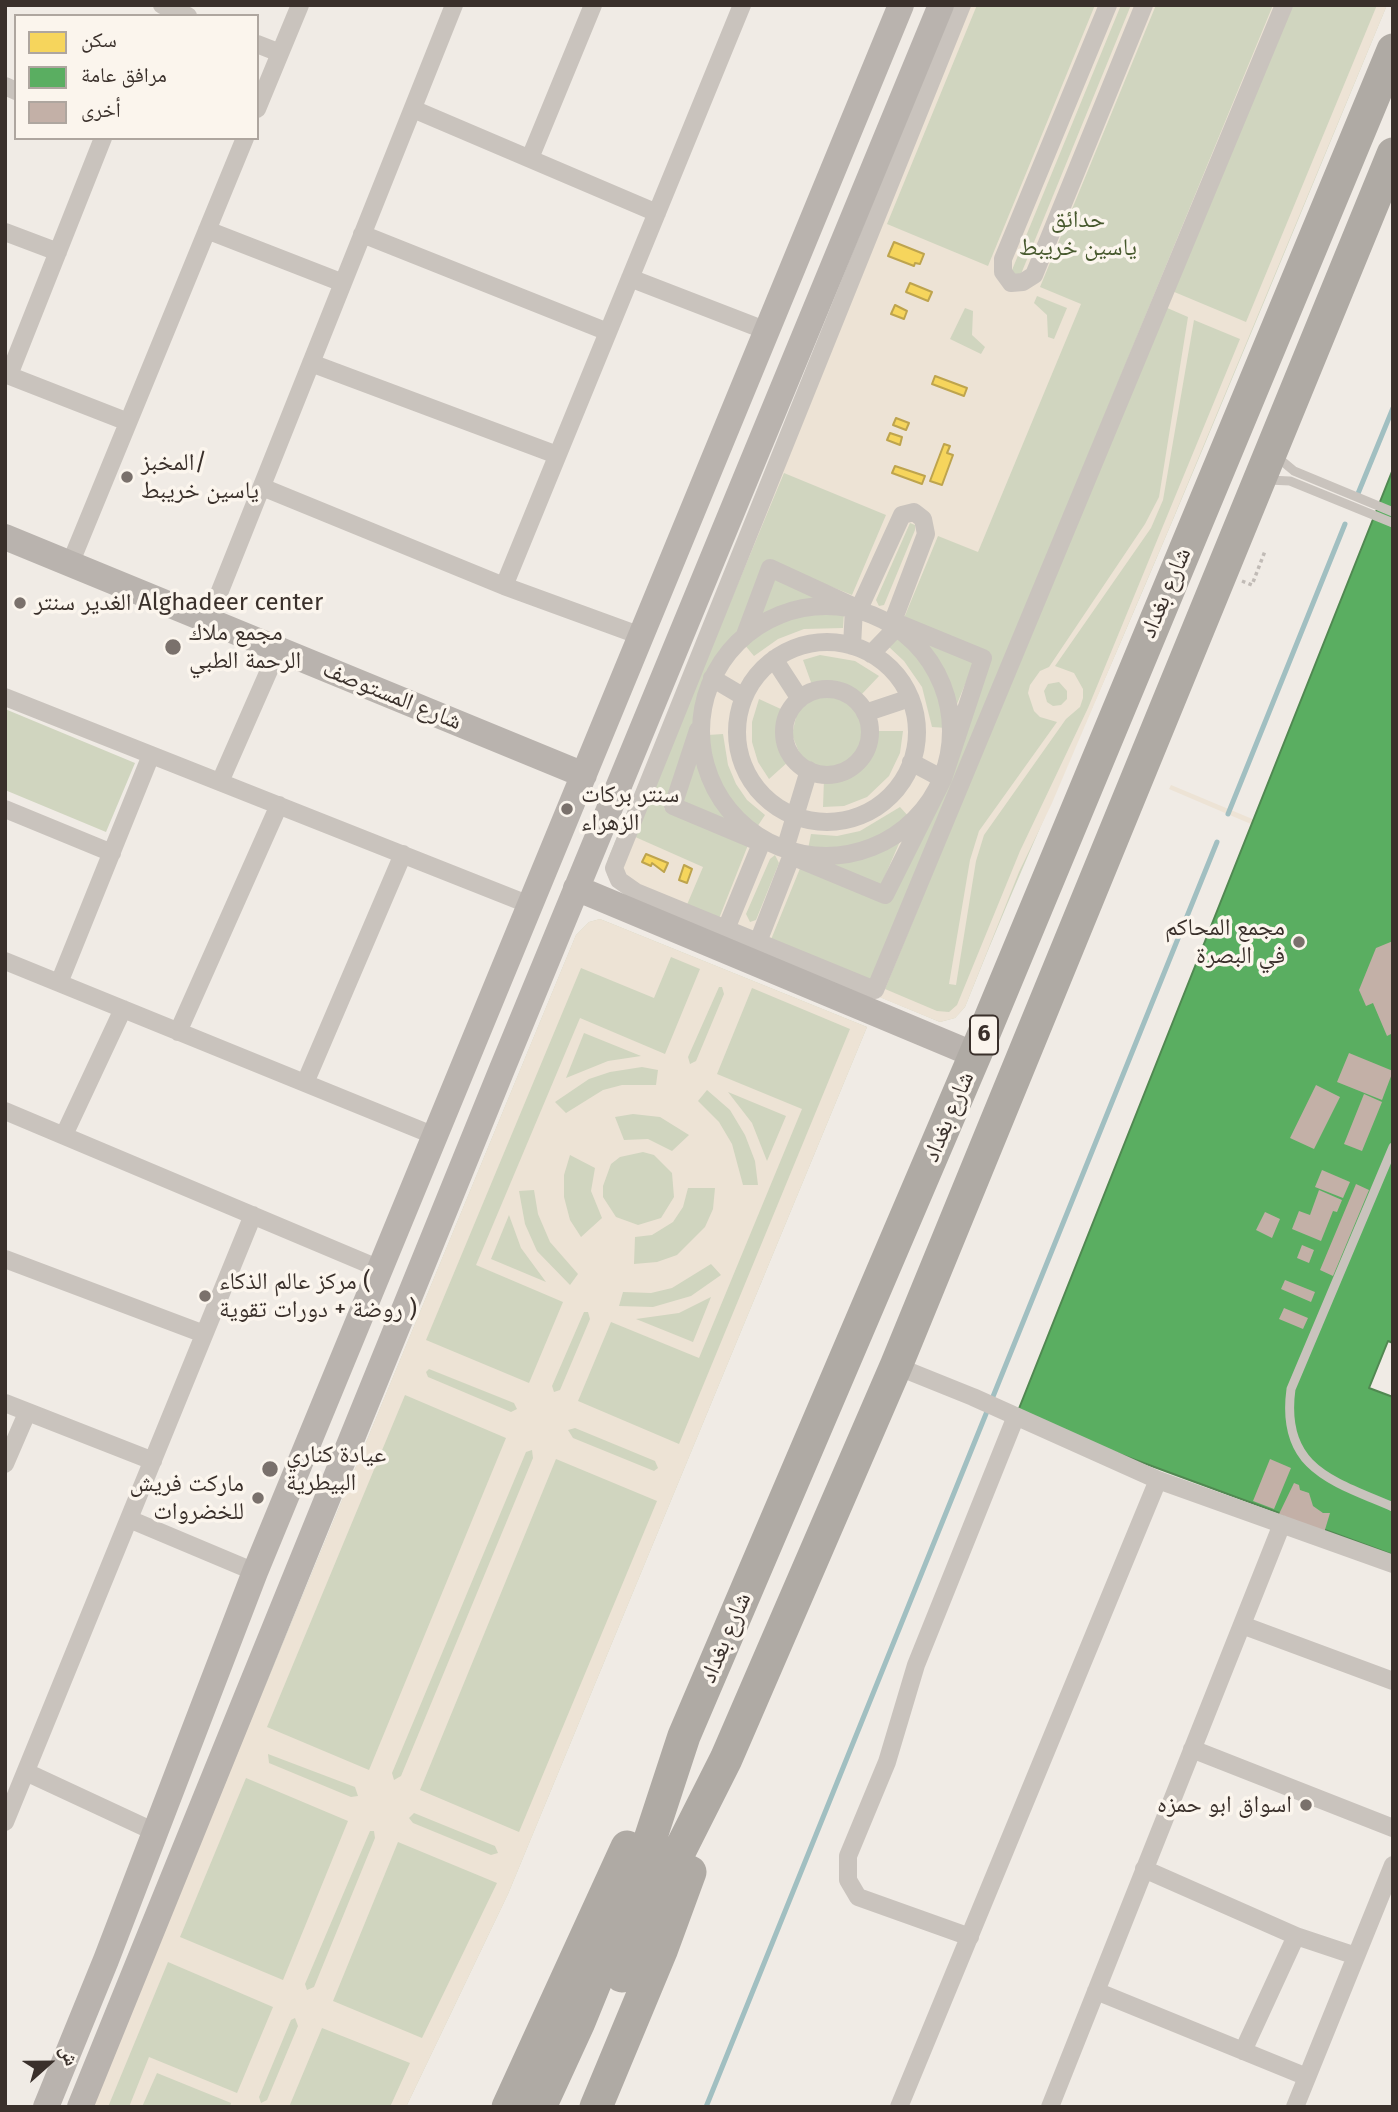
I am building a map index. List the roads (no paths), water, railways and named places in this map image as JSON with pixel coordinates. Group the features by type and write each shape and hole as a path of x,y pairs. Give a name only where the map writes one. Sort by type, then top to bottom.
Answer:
{"highway":[{"name":"شارع بغداد","path":"565,2107 684,1736 975,1055 1393,50"},
{"name":"شارع بغداد","path":"540,2107 589,2026 726,1759 896,1366 1393,154"},
{"path":"508,2107 641,1818 684,1736"},
{"path":"596,2107 670,1928 726,1759"}],"street":[{"path":"162,5 183,14"},
{"path":"259,104 300,5"},
{"path":"208,621 454,5"},
{"path":"530,158 593,5"},
{"path":"503,586 742,5"},
{"path":"46,2107 106,1961 255,1572 901,5"},
{"path":"80,2107 576,888 941,5"},
{"path":"962,5 614,868 619,880 636,892 875,990 1284,5"},
{"path":"1108,5 1003,259 1003,272 1011,283 1023,282 1034,275 1144,5"},
{"path":"259,45 280,53"},
{"path":"879,58 913,73"},
{"path":"413,109 657,213"},
{"path":"102,140 7,374 128,422"},
{"path":"70,564 244,140"},
{"path":"207,230 343,283"},
{"path":"5,233 58,252"},
{"path":"362,234 608,332"},
{"path":"630,278 767,331"},
{"path":"311,363 557,455"},
{"path":"262,487 503,586 641,636"},
{"path":"790,852 825,857 850,855 874,848 915,820 943,779 952,733 944,686 919,646 893,621 926,534 923,519 914,512 902,515 856,609 852,646"},
{"name":"شارع المستوصف","path":"5,537 584,775"},
{"path":"679,543 713,557"},
{"path":"745,635 769,568 856,609 983,658 943,779 885,895 790,852 673,806 712,678 732,648 745,635 787,611 811,606 856,609"},
{"path":"871,654 898,625"},
{"path":"827,642 852,646 871,654 890,668 910,698 917,732 911,762 902,783 890,796 861,816 826,822 793,815 763,795 744,765 737,731 744,697 752,681 774,659 810,643 827,642"},
{"path":"220,782 278,650"},
{"path":"774,659 800,699"},
{"path":"712,678 744,697"},
{"path":"818,690 839,690 857,701 865,713 870,739 861,758 854,765 835,774 809,770 791,754 785,735 788,715 800,699 818,690"},
{"path":"5,697 530,905"},
{"path":"865,713 910,698"},
{"path":"701,720 706,766 714,787 742,823 762,841"},
{"path":"59,983 151,755"},
{"path":"911,762 943,779"},
{"path":"758,942 790,852 793,815 809,770"},
{"path":"178,1032 279,805"},
{"path":"5,809 112,853"},
{"path":"726,929 762,841"},
{"path":"305,1083 403,854"},
{"path":"576,888 975,1055"},
{"path":"5,961 435,1136"},
{"path":"64,1135 123,1009"},
{"path":"468,1054 502,1069"},
{"path":"6,1113 380,1269"},
{"path":"5,1822 253,1215"},
{"path":"5,1259 204,1334"},
{"path":"896,1366 973,1396 1158,1480 1393,1563"},
{"path":"5,1404 153,1461"},
{"path":"5,1464 27,1413"},
{"path":"970,1937 859,1897 848,1880 848,1856 887,1762 916,1665 1009,1413"},
{"path":"899,2107 1158,1480"},
{"path":"129,1519 255,1572"},
{"path":"1050,2107 1282,1524"},
{"path":"1242,1625 1393,1681"},
{"path":"1192,1749 1393,1828"},
{"path":"26,1772 155,1832"},
{"path":"1295,2107 1393,1865"},
{"path":"1144,1869 1296,1936 1356,1956"},
{"path":"1243,2051 1296,1936"},
{"path":"106,1961 135,1971"},
{"path":"1096,1991 1307,2077"}],"lane":[{"path":"1272,448 1280,461 1294,471 1393,512"},
{"path":"1257,484 1273,479 1290,481 1393,523"},
{"path":"1393,1147 1292,1389 1290,1412 1299,1447 1323,1477 1393,1507"}],"waterway":[{"path":"1357,496 1393,408"},
{"path":"1228,814 1345,524"},
{"path":"706,2107 1217,842"}],"place":[{"name":"المخبز/ ياسين خريبط","path":"127,477"},
{"name":"الغدير سنتر Alghadeer center","path":"20,603"},
{"name":"مجمع ملاك الرحمة الطبي","path":"173,647"},
{"name":"سنتر بركات الزهراء","path":"567,809"},
{"name":"مجمع المحاكم في البصرة","path":"1299,942"},
{"name":"مركز عالم الذكاء ( روضة + دورات تقوية )","path":"205,1296"},
{"name":"عيادة كناري البيطرية","path":"270,1469"},
{"name":"ماركت فريش للخضروات","path":"258,1498"},
{"name":"اسواق ابو حمزه","path":"1306,1805"}],"park label":[{"name":"حدائق ياسين خريبط","path":"1078,234"}]}
